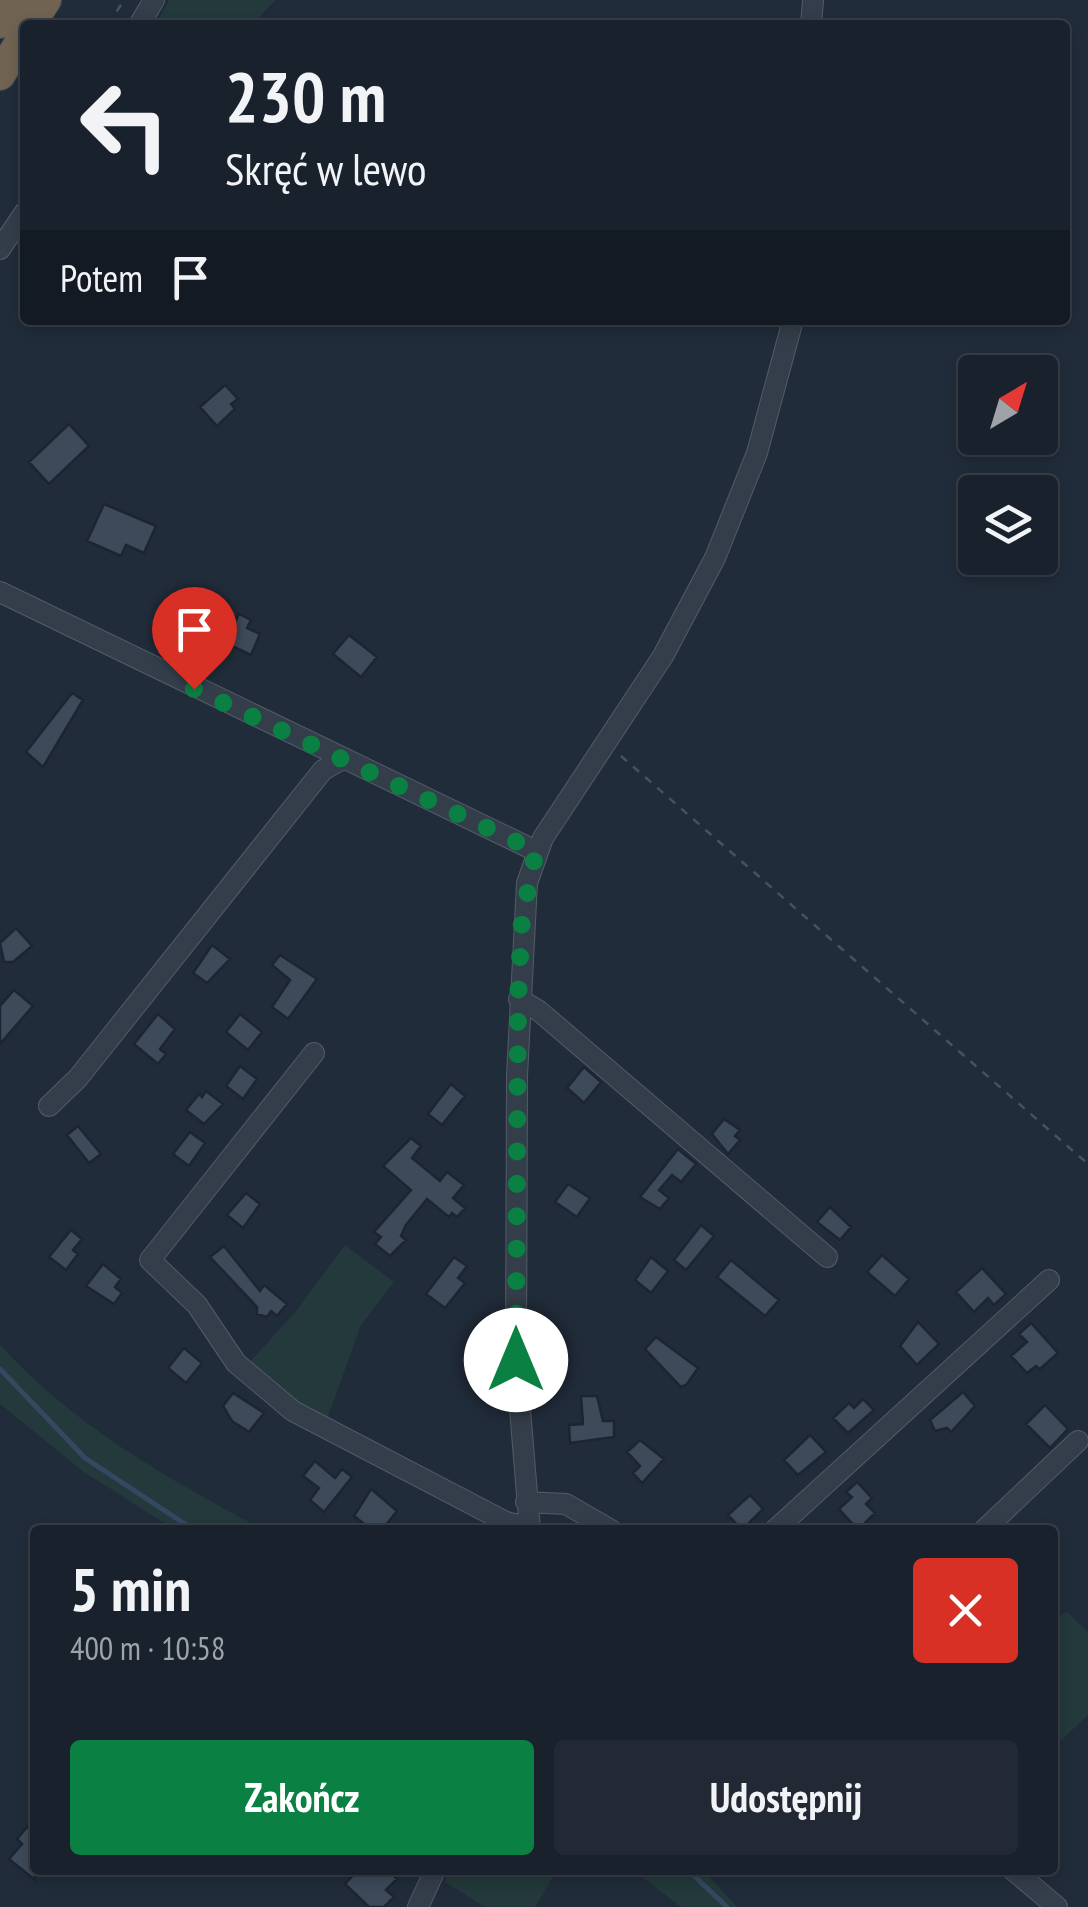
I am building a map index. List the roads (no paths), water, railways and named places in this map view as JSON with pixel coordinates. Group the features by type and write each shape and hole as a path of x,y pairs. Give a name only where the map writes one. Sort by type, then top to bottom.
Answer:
{"highway":[{"path":"0,23 14,0"},
{"path":"0,75 20,42"}],"street":[{"path":"0,249 20,219"},
{"path":"530,1525 516,1377 518,999 522,919 536,851 663,656 722,541 757,452 792,325"},
{"path":"0,592 536,851"},
{"path":"50,1106 78,1078 323,770 341,760"},
{"path":"518,999 539,1011 827,1257"},
{"path":"314,1054 150,1260 196,1305 236,1364 293,1410 519,1525"},
{"path":"780,1525 1049,1280"},
{"path":"989,1525 1078,1441"},
{"path":"526,1502 566,1504 602,1525"},
{"path":"418,1907 433,1875"},
{"path":"1019,1875 1058,1907"}],"waterway":[{"path":"0,1369 85,1458 186,1525"},
{"path":"693,1875 727,1907"}]}
